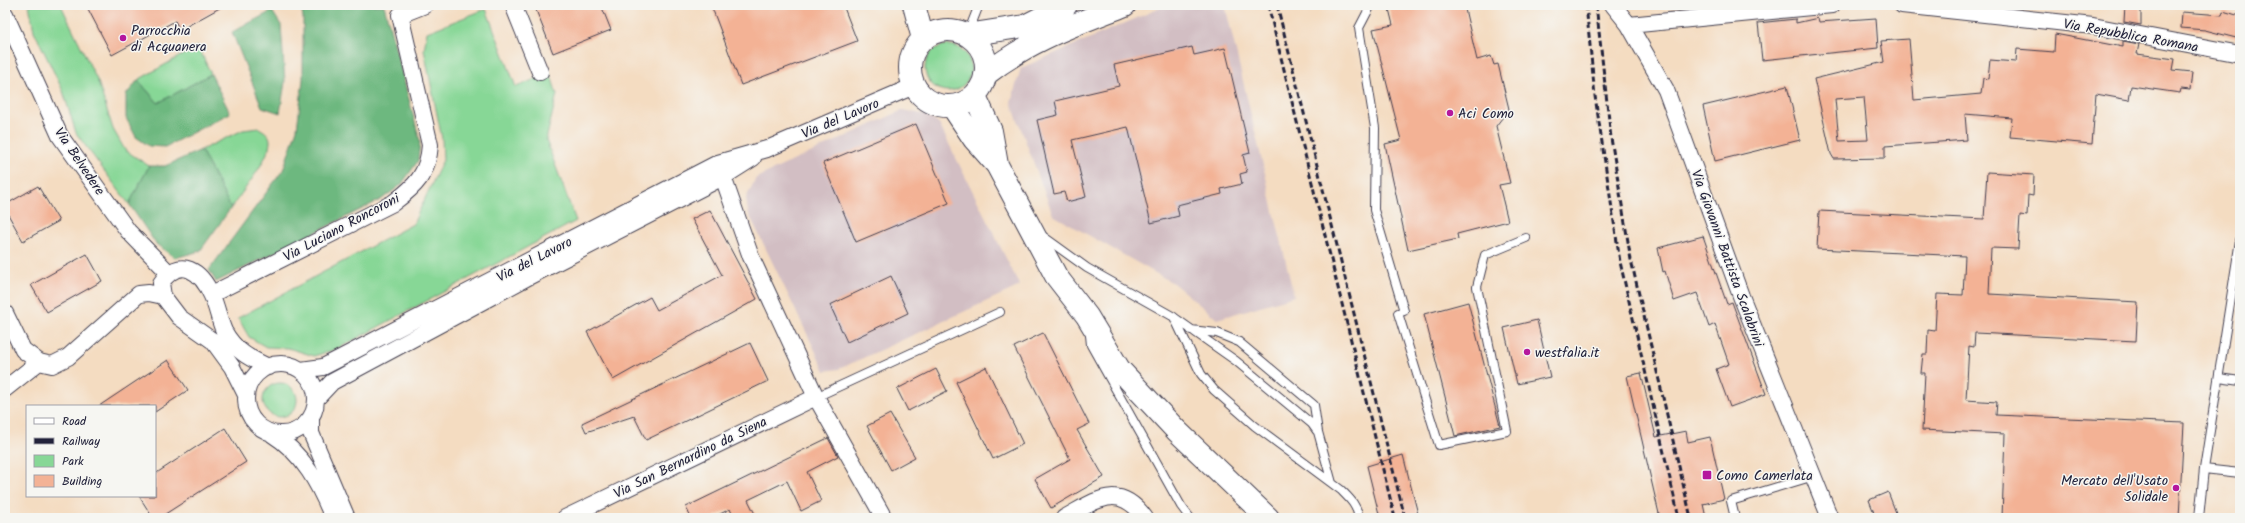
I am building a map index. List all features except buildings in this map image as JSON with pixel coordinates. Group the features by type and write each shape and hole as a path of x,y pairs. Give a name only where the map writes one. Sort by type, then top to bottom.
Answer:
{"main road":[{"path":"914,5 923,39"},
{"path":"923,5 944,30"},
{"path":"967,35 1025,26 1066,5"},
{"path":"985,75 1007,58 1048,35 1124,5"},
{"path":"944,30 956,31 967,35 976,42 983,52 986,62 982,86 975,96 964,103 952,106 940,106 930,102 920,95 914,86 910,74 910,61 915,49 923,39 933,33 944,30"},
{"path":"975,96 991,131 997,165"},
{"path":"952,106 974,139 997,165 1026,216 1056,276 1087,316 1119,369 1176,431 1268,518"}],"street":[{"name":"Via Luciano Roncoroni","path":"214,301 393,203 410,191 421,177 429,161 430,145 400,15 425,5"},
{"path":"513,5 540,72"},
{"name":"Via Giovanni Battista Scalabrini","path":"1613,5 1629,25 1666,90 1741,296 1830,518"},
{"path":"1623,5 1629,25 1832,5"},
{"name":"Via Repubblica Romana","path":"1902,5 2093,26 2240,54"},
{"name":"Via Belvedere","path":"5,14 60,136 128,231 168,272"},
{"name":"Via del Lavoro","path":"301,370 322,368 718,163 767,149 914,86"},
{"name":"Via del Lavoro","path":"316,399 332,382 528,277 723,177 767,149"},
{"path":"723,177 751,257 816,397 884,518"},
{"path":"246,395 232,367 213,341 191,327 179,317 163,296 161,283 168,272 181,267 195,271 214,301 224,331 245,356 268,367"},
{"path":"5,312 23,350 39,362 52,365 68,357 140,294 150,292 163,296"},
{"path":"191,327 204,327 212,321 214,301"},
{"path":"5,389 39,362"},
{"path":"333,518 310,472 289,447 272,434 260,428 250,418 245,404 246,395 251,380 260,370 276,364 290,364 301,370 310,379 315,390 316,399 311,417 311,433 347,518"},
{"name":"Via San Bernardino da Siena","path":"565,518 816,397"},
{"path":"272,434 289,434 301,428 311,417"},
{"path":"1064,518 1103,497 1117,496 1132,502 1145,518"}],"lane":[{"path":"967,35 979,5"},
{"path":"1371,5 1359,28 1375,128 1374,210 1404,311 1398,312 1439,445 1508,430 1477,287 1486,255 1526,238"},
{"path":"1026,216 1056,248 1087,268 1174,317 1236,361 1312,424 1318,432"},
{"path":"2199,518 2204,469 2240,240"},
{"name":"Via San Bernardino da Siena","path":"816,397 1000,312"},
{"path":"1087,316 1092,345 1181,506 1190,518"},
{"path":"1174,317 1201,374 1214,390 1255,426 1332,483 1352,501 1358,511 1359,518"},
{"path":"1191,330 1217,333 1239,342 1314,405 1318,432 1332,483"},
{"path":"2219,378 2240,381"},
{"path":"2204,469 2240,473"},
{"path":"1735,518 1731,501 1814,476"}],"shaded area":[{"path":"1167,5 1225,5 1294,296 1217,319 1173,283 1053,215 1011,102 1021,68"},
{"path":"903,110 926,115 939,124 1020,286 839,369 825,371 748,212 746,198 756,178"}],"green space":[{"path":"29,5 61,5 98,82 113,129 125,150 149,166 129,204 76,133 63,91 34,31"},
{"path":"301,5 384,5 420,141 418,161 401,185 382,199 216,282 209,270 283,170 297,129 303,79 303,18"},
{"path":"486,9 516,87 550,73 557,94 546,140 576,221 337,349 314,356 288,348 266,347 249,337 238,318 413,224 443,160 442,139 424,50 427,32"},
{"path":"272,11 281,25 285,82 280,113 262,107 232,32"},
{"path":"943,45 953,45 965,51 970,59 970,77 965,85 957,90 943,91 935,88 928,81 925,73 925,63 928,55 935,48"},
{"path":"198,46 211,74 158,103 138,80"},
{"path":"211,74 230,113 165,147 149,146 136,137 126,118 126,95 138,80 158,103"},
{"path":"259,128 269,136 269,148 248,185 231,208 201,150 243,130"},
{"path":"201,150 231,208 200,251 175,258 156,244 129,204 149,166 165,166"},
{"path":"277,383 283,383 287,384 294,390 297,400 296,407 290,414 283,417 277,417 273,416 266,410 263,403 263,397 264,393 270,386"}],"railway":[{"path":"1268,5 1395,518"},
{"path":"1277,5 1405,518"},
{"path":"1586,5 1595,96 1620,262 1679,518"},
{"path":"1596,5 1611,138 1631,260 1691,518"}],"place":[{"name":"Parrocchia di Acquanera","path":"123,38"},
{"name":"Aci Como","path":"1450,113"},
{"name":"westfalia.it","path":"1527,352"},
{"name":"Como Camerlata","path":"1707,475"},
{"name":"Mercato dell'Usato Solidale","path":"2176,488"}]}
